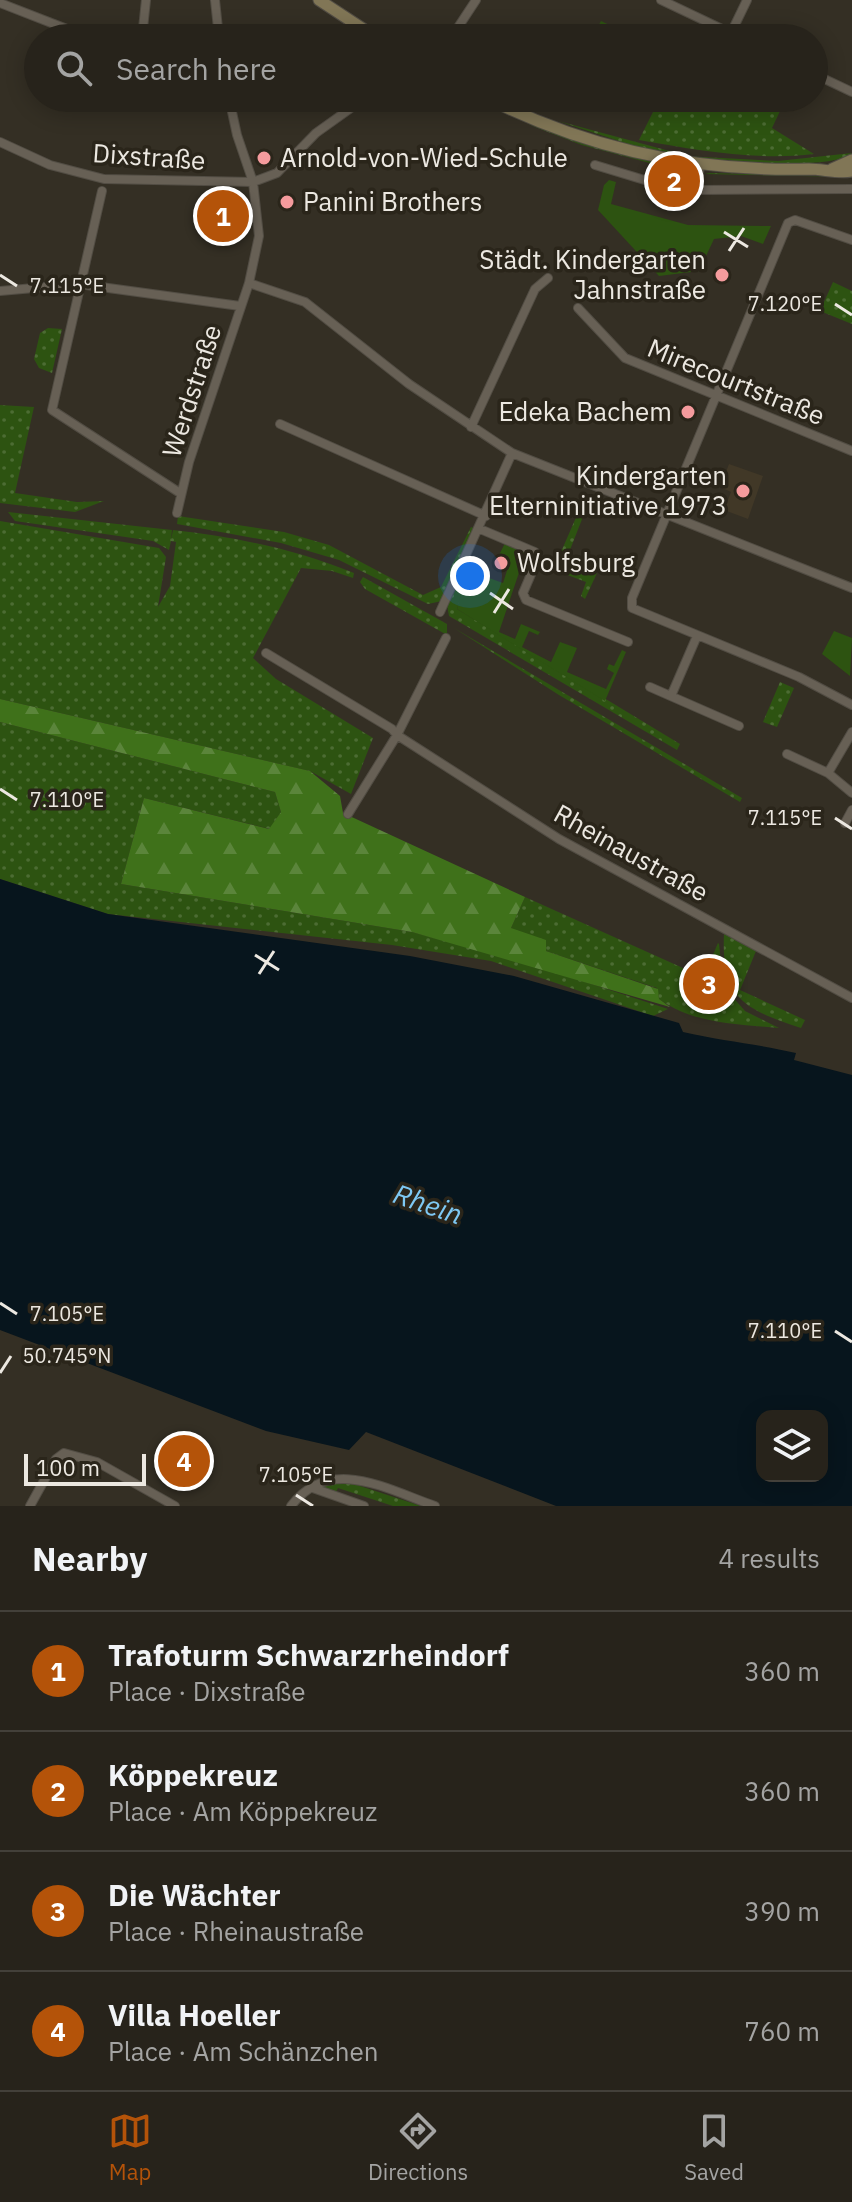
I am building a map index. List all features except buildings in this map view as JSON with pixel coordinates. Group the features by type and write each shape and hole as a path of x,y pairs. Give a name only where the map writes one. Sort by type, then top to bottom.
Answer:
{"main road":[{"path":"319,0 356,24"},
{"path":"522,112 608,146 696,165 765,171 852,171"},
{"path":"832,169 852,160"}],"street":[{"path":"143,24 146,0"},
{"path":"215,0 218,24"},
{"path":"460,24 476,0"},
{"path":"661,0 712,24"},
{"path":"735,24 747,0"},
{"path":"0,3 54,24"},
{"path":"828,81 852,92"},
{"name":"Werdstraße","path":"177,513 180,493 249,283 260,222 253,182 240,147 232,112"},
{"path":"253,182 277,173 323,127 345,112"},
{"name":"Dixstraße","path":"0,142 50,165 104,179 253,182"},
{"path":"595,165 661,185 693,189 852,189"},
{"path":"693,189 696,165"},
{"path":"102,191 52,410 180,493"},
{"path":"852,240 795,220 788,223 632,598 632,608 799,677 852,705"},
{"path":"471,427 535,289 548,278"},
{"path":"249,283 305,302 471,427 512,453 668,512 852,588"},
{"path":"0,291 79,284 240,306"},
{"name":"Mirecourtstraße","path":"578,308 625,358 852,451"},
{"path":"280,424 486,516"},
{"path":"440,612 512,453"},
{"path":"480,529 535,552 538,558 523,593 526,600 628,642"},
{"path":"671,696 697,636"},
{"path":"348,814 397,735 446,638"},
{"name":"Rheinaustraße","path":"266,653 392,729 559,839 852,998"},
{"path":"650,687 739,726"},
{"path":"828,773 852,732"},
{"path":"787,754 828,773 852,793"},
{"path":"845,823 852,810"},
{"path":"30,1506 56,1459 64,1453 97,1462 172,1505"},
{"path":"291,1506 322,1480 352,1478 435,1506"},
{"path":"310,1487 364,1506"}],"shaded area":[{"name":"Kindergarten Elterninitiative 1973","path":"729,464 763,476 748,519 724,510 731,492 720,487"}],"green space":[{"path":"653,112 780,112 772,128 814,154 748,155 639,140"},
{"path":"558,121 677,153 677,155 631,145"},
{"path":"527,124 676,168 676,170 582,145"},
{"path":"852,153 840,159 798,163 683,156 778,161"},
{"path":"709,173 852,177 705,174"},
{"path":"609,180 616,182 611,204 688,225 771,226 763,244 741,236 714,239 699,271 659,276 598,210 604,185"},
{"path":"833,282 852,291 852,324 820,311"},
{"path":"48,328 62,329 52,373 39,368 34,359 40,333"},
{"path":"0,405 34,407 15,493 77,502 104,501 75,512 0,503"},
{"path":"581,506 586,509 568,555 561,552"},
{"path":"8,512 172,530 171,540 173,530 219,536 288,551 354,573 353,578 332,571 301,568 253,658 276,679 373,738 351,794 310,771 0,699 0,521 159,548 166,557 158,607 170,586 176,542 171,541 169,550 153,541 15,521"},
{"path":"178,516 284,532 329,545 423,595 441,587 471,527 476,529 442,601 428,604 339,560 281,543 177,524"},
{"path":"505,543 526,552 499,632 515,639 521,624 540,632 538,635 529,631 522,647 551,662 560,642 577,648 567,672 606,689 614,673 607,669 609,664 614,666 622,650 626,652 605,701 457,609 467,570 503,583 510,561 499,555"},
{"path":"566,560 597,573 585,599 581,596 586,582 557,571 558,567 551,565 552,561 562,564 561,569 565,571"},
{"path":"467,562 471,563 457,609 680,744 677,750 449,616 447,605"},
{"path":"363,577 447,624 447,635 365,589 360,582"},
{"path":"454,628 742,798 740,802 559,695"},
{"path":"834,631 852,638 850,676 822,654"},
{"path":"780,682 794,688 777,727 763,722"},
{"path":"0,699 310,771 340,796 343,813 525,897 511,928 546,940 546,951 658,989 659,999 670,1007 412,932 121,884 144,798 269,829 281,812 275,792 0,722"},
{"path":"0,722 275,792 281,812 270,829 144,798 121,884 412,932 536,966 668,1009 653,1016 491,961 392,945 108,914 0,879"},
{"path":"525,897 723,986 745,1011 779,1028 732,1024 686,1014 659,999 657,988 546,951 511,928"},
{"path":"724,934 756,951 740,990 805,1020 801,1028 764,1014 740,998 727,973"},
{"path":"719,944 723,979 706,971"},
{"path":"333,1482 354,1484 421,1506 393,1506 338,1488 335,1494 319,1486"}],"water":[{"name":"Rhein","path":"0,879 108,914 410,956 514,976 679,1023 683,1032 796,1053 794,1060 852,1075 852,1506 556,1506 366,1432 349,1450 266,1431 0,1330"}],"place":[{"name":"Arnold-von-Wied-Schule","path":"264,158"},
{"name":"Köppekreuz","path":"674,181"},
{"name":"Panini Brothers","path":"287,202"},
{"name":"Trafoturm Schwarzrheindorf","path":"223,216"},
{"name":"Städt. Kindergarten Jahnstraße","path":"722,275"},
{"name":"Edeka Bachem","path":"688,412"},
{"name":"Kindergarten Elterninitiative 1973","path":"743,491"},
{"name":"Wolfsburg","path":"501,563"},
{"name":"Die Wächter","path":"709,984"},
{"name":"Villa Hoeller","path":"184,1461"}]}
